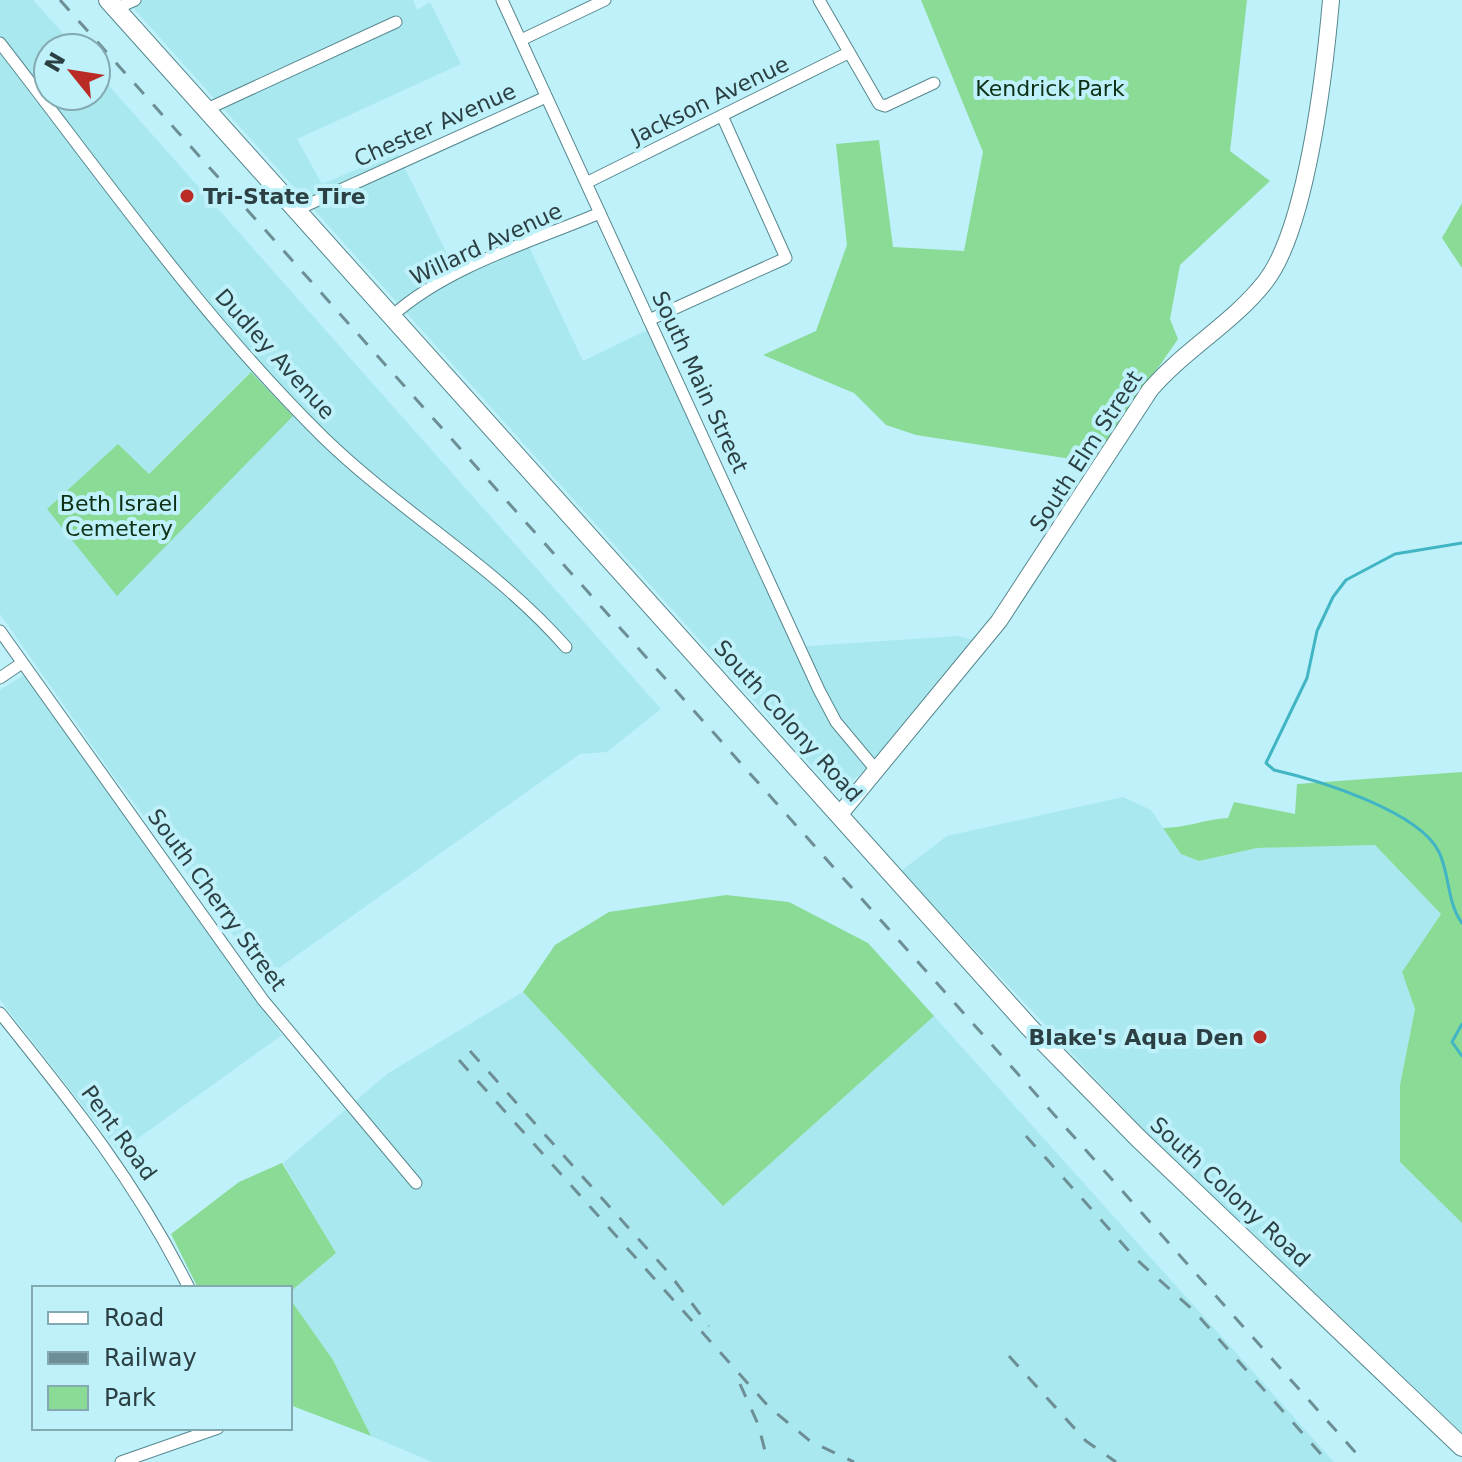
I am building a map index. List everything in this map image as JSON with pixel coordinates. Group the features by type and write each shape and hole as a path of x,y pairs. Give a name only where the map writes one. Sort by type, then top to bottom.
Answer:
{"main road":[{"name":"South Elm Street","path":"840,814 999,621 1165,371 1253,296 1273,271 1288,242 1297,212 1331,0"},
{"name":"South Colony Road","path":"112,4 1029,1027 1100,1101 1462,1447"}],"street":[{"path":"112,4 135,0"},
{"name":"South Main Street","path":"502,0 819,690 836,722 877,771"},
{"path":"521,40 605,0"},
{"path":"819,0 874,99 885,106 934,83"},
{"path":"205,110 396,22"},
{"name":"Dudley Avenue","path":"0,43 255,366 325,439 500,581 566,647"},
{"name":"Jackson Avenue","path":"588,182 723,118 848,53"},
{"name":"Chester Avenue","path":"296,210 546,97"},
{"path":"649,320 786,258 723,118"},
{"name":"Willard Avenue","path":"392,316 406,304 458,274 600,213"},
{"name":"South Cherry Street","path":"0,631 263,1000 416,1183"},
{"path":"0,678 22,663"},
{"name":"Pent Road","path":"0,1013 100,1137 143,1201 188,1286"},
{"path":"121,1462 212,1430"}],"shaded area":[{"path":"0,0 33,0 62,32 32,32 32,112 112,112 112,89 661,709 607,752 580,754 279,968 252,960 112,774 0,614","holes":["250,372 117,595 118,444 149,474"]},
{"path":"126,0 413,0 417,10 430,2 461,64 297,139 322,184 397,152 453,266 524,236 583,361 649,329 795,647 957,636 974,640 887,751 843,789 824,779"},
{"path":"24,675 282,1035 119,1152 0,1000 0,690"},
{"path":"1123,797 1151,810 1181,854 1199,861 1257,848 1375,845 1441,914 1402,972 1415,1009 1400,1085 1400,1162 1462,1223 1462,1433 1140,1126 901,871 947,836"},
{"path":"523,992 723,1206 934,1016 1334,1462 432,1462 371,1436 333,1360 292,1302 292,1290 336,1253 283,1163 387,1074"}],"green space":[{"name":"Kendrick Park","path":"921,0 1247,0 1230,151 1270,181 1180,265 1170,319 1178,339 1088,469 1065,458 916,435 886,425 854,393 763,355 816,331 847,245 836,144 879,140 893,247 964,251 983,152"},
{"path":"1462,203 1462,268 1442,238"},
{"name":"Beth Israel Cemetery","path":"251,372 293,416 117,596 47,509 118,444 149,474"},
{"path":"1462,772 1462,1223 1400,1162 1400,1085 1415,1009 1402,972 1441,914 1375,845 1257,848 1199,861 1181,854 1163,828 1228,818 1234,802 1295,814 1297,784"},
{"path":"726,895 789,902 868,943 934,1016 723,1206 523,992 555,945 609,912"},
{"path":"282,1163 336,1253 292,1290 292,1286 197,1286 171,1234 239,1182"},
{"path":"292,1302 333,1360 371,1436 292,1406"}],"waterway":[{"path":"1462,543 1395,554 1346,580 1333,597 1317,631 1307,678 1266,763 1274,770 1366,799 1411,823 1428,837 1439,852 1454,907 1462,923"},
{"path":"1462,1024 1452,1042 1462,1056"}],"railway":[{"path":"60,0 1364,1462"},
{"path":"470,1051 668,1272 709,1326"},
{"path":"459,1060 769,1407 810,1441 854,1462"},
{"path":"1026,1136 1136,1259 1193,1310 1328,1462"},
{"path":"1009,1356 1086,1441 1116,1462"},
{"path":"740,1384 758,1424 768,1462"}],"place":[{"name":"Tri-State Tire","path":"187,196"},
{"name":"Blake's Aqua Den","path":"1260,1037"}]}
